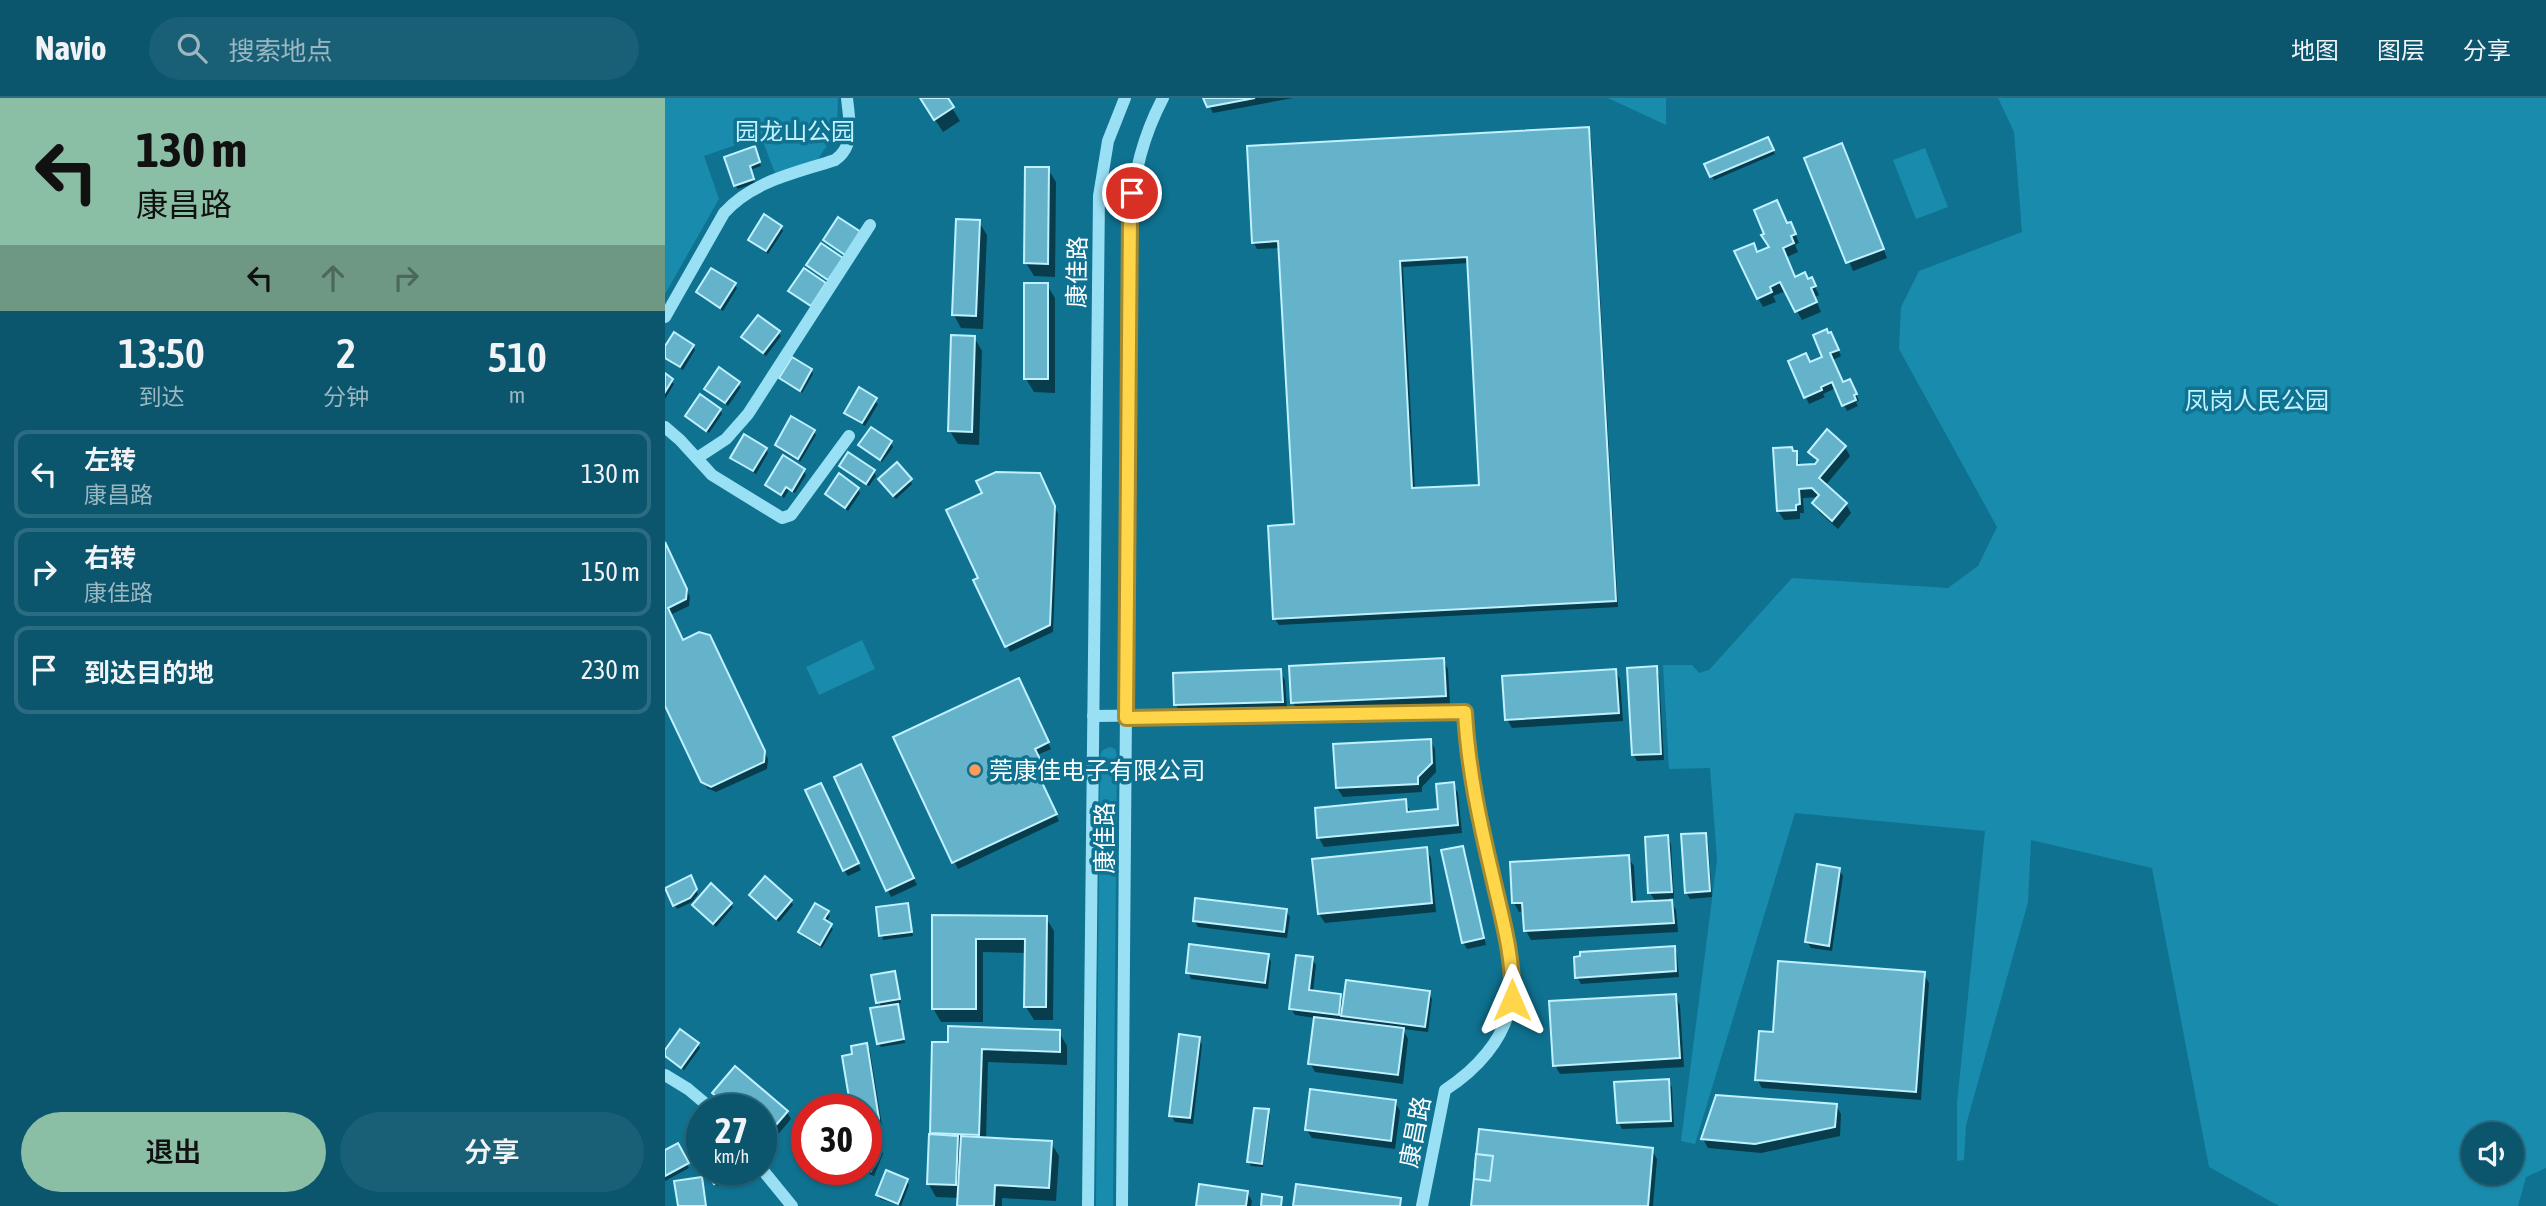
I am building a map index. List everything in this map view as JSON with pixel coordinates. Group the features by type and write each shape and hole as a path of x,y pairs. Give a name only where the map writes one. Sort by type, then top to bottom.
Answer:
{"street":[{"path":"665,317 724,213 736,200 751,190 835,160 843,154 850,135 847,98"},
{"name":"康佳路","path":"1088,1206 1099,196 1108,141 1125,98"},
{"name":"康佳路","path":"1122,1206 1130,216 1140,150 1163,98"},
{"path":"697,458 726,439 748,414 870,225"},
{"path":"665,427 712,475 782,518 791,514 849,436"},
{"name":"康昌路","path":"1093,716 1126,718 1465,712 1476,807 1512,967 1512,1000 1508,1016 1493,1044 1471,1071 1445,1090 1422,1206"},
{"path":"665,1075 695,1094"},
{"path":"775,1185 792,1206"}],"green space":[{"name":"园龙山公园","path":"665,98 838,98 837,130 818,159 775,173 761,136 704,156 719,199 665,294"},
{"path":"1608,98 1666,98 1666,125"},
{"name":"凤岗人民公园","path":"1998,98 2546,98 2546,1168 2526,1177 2524,1184 2524,1122 2461,1122 2461,1185 2524,1185 2518,1206 2279,1206 2209,1167 2152,868 2031,840 2028,902 1966,1125 1964,1160 1957,1161 1957,1103 1985,831 1795,813 1695,1144 1681,1141 1717,860 1710,768 1669,769 1663,665 1692,665 1699,673 1709,670 1792,578 1948,588 1978,566 1997,527 1899,349 1901,307 1919,271 2022,232 2014,132"},
{"path":"1925,148 1948,207 1916,219 1893,160"},
{"path":"862,640 875,669 819,695 806,667"},
{"path":"1110,747 1115,749 1117,756 1113,1206 1096,1206 1100,755"}],"building":[{"path":"920,98 948,98 954,107 934,120"},
{"path":"1203,98 1255,98 1207,107"},
{"path":"1589,127 1616,601 1273,619 1268,526 1294,524 1278,241 1252,243 1247,146","holes":["1467,257 1479,485 1412,488 1400,261"]},
{"path":"1768,137 1774,150 1710,177 1704,164"},
{"path":"1842,143 1884,249 1846,263 1804,158"},
{"path":"755,146 760,162 750,166 754,179 734,186 724,157"},
{"path":"1025,167 1049,167 1048,264 1024,263"},
{"path":"1777,200 1787,223 1791,222 1796,234 1791,236 1794,243 1783,248 1795,277 1805,272 1808,279 1812,277 1816,286 1811,288 1817,302 1795,312 1780,282 1770,287 1772,292 1757,299 1734,251 1754,243 1757,252 1769,247 1761,235 1764,234 1754,210"},
{"path":"764,214 782,226 766,251 748,240"},
{"path":"838,217 861,232 845,255 823,240"},
{"path":"956,219 980,220 976,316 952,315"},
{"path":"821,243 843,258 828,280 806,265"},
{"path":"711,268 736,283 720,308 696,292"},
{"path":"804,268 826,283 811,306 788,291"},
{"path":"1024,283 1048,283 1048,379 1024,379"},
{"path":"758,315 780,331 763,353 741,337"},
{"path":"1827,329 1839,350 1830,353 1843,382 1850,379 1857,394 1854,395 1856,400 1842,406 1832,382 1804,398 1788,361 1806,353 1810,362 1822,357 1813,335"},
{"path":"674,332 694,345 680,367 665,358 665,346"},
{"path":"951,335 975,336 972,432 948,431"},
{"path":"792,357 812,369 800,391 779,378"},
{"path":"719,367 740,382 725,403 704,389"},
{"path":"665,373 673,379 665,392"},
{"path":"859,387 877,398 862,423 844,413"},
{"path":"700,394 721,409 706,431 685,416"},
{"path":"791,416 815,430 798,459 775,445"},
{"path":"871,427 892,441 880,460 858,445"},
{"path":"1827,429 1846,446 1819,478 1847,503 1832,521 1812,503 1819,495 1812,488 1799,489 1800,504 1796,505 1796,510 1777,511 1773,448 1792,447 1793,451 1797,451 1797,465 1815,464 1818,460 1808,452"},
{"path":"744,434 767,448 753,471 730,458"},
{"path":"848,452 875,470 866,484 839,466"},
{"path":"783,455 805,469 792,491 786,487 781,495 765,485"},
{"path":"897,462 912,479 893,496 878,479"},
{"path":"996,472 1040,473 1055,506 1050,625 1005,647 973,580 978,578 946,510 982,493 976,481"},
{"path":"839,473 859,488 845,508 825,494"},
{"path":"665,542 687,589 686,599 668,608 683,640 699,632 710,635 765,751 764,762 711,787 701,782 665,706"},
{"path":"1444,658 1446,696 1291,703 1289,666"},
{"path":"1657,666 1661,754 1632,755 1627,668"},
{"path":"1281,669 1283,702 1174,705 1173,673"},
{"path":"1616,669 1619,713 1505,720 1502,676"},
{"name":"莞康佳电子有限公司","path":"1019,678 1049,742 1035,749 1045,769 1037,772 1057,814 952,863 893,737"},
{"path":"1431,739 1432,763 1418,777 1418,784 1336,788 1333,744"},
{"path":"861,764 914,878 886,891 834,777"},
{"path":"1454,782 1458,825 1317,838 1315,808 1406,799 1407,812 1438,809 1436,784"},
{"path":"821,783 859,863 843,871 805,790"},
{"path":"1706,833 1710,891 1685,893 1681,834"},
{"path":"1668,835 1672,892 1648,893 1645,837"},
{"path":"1463,846 1484,938 1462,943 1441,850"},
{"path":"1427,847 1432,903 1318,914 1312,859"},
{"path":"1629,855 1632,902 1672,900 1674,923 1524,931 1522,903 1512,903 1510,862"},
{"path":"1817,864 1840,868 1829,946 1805,942"},
{"path":"691,875 697,889 690,898 673,906 665,888"},
{"path":"765,876 792,900 776,919 749,895"},
{"path":"711,883 732,903 713,924 692,905"},
{"path":"1195,898 1287,909 1284,932 1193,921"},
{"path":"815,903 829,911 824,919 832,924 820,945 798,932"},
{"path":"908,903 912,932 879,936 876,907"},
{"path":"932,915 1047,916 1046,1007 1024,1007 1025,939 976,939 976,1009 932,1009"},
{"path":"1189,944 1269,954 1265,983 1186,973"},
{"path":"1675,946 1676,971 1575,978 1574,957 1580,956 1580,952"},
{"path":"1296,955 1313,957 1309,990 1341,994 1339,1015 1289,1009"},
{"path":"1778,961 1925,972 1916,1092 1755,1080 1759,1031 1773,1032"},
{"path":"895,971 900,999 876,1003 871,975"},
{"path":"1346,980 1430,991 1425,1027 1341,1016"},
{"path":"1676,994 1680,1058 1553,1066 1549,1001"},
{"path":"898,1004 904,1039 877,1044 870,1008"},
{"path":"1314,1017 1404,1028 1398,1075 1308,1064"},
{"path":"948,1026 1060,1030 1060,1052 982,1049 979,1135 930,1133 932,1042 948,1042"},
{"path":"680,1029 699,1043 681,1068 665,1056 665,1050"},
{"path":"1179,1034 1200,1037 1190,1118 1169,1116"},
{"path":"867,1043 875,1094 848,1094 842,1056 852,1054 851,1046"},
{"path":"735,1066 768,1094 713,1094"},
{"path":"1669,1079 1671,1121 1617,1123 1614,1082"},
{"path":"1310,1089 1396,1100 1391,1141 1305,1130"},
{"path":"1716,1095 1837,1104 1835,1127 1755,1144 1701,1139"},
{"path":"777,1102 788,1111 777,1124"},
{"path":"1254,1108 1269,1109 1262,1164 1247,1162"},
{"path":"1479,1129 1653,1148 1648,1206 1471,1206"},
{"path":"929,1134 958,1136 956,1185 927,1184"},
{"path":"961,1136 1052,1141 1049,1188 995,1185 994,1206 957,1206"},
{"path":"678,1143 686,1158 686,1165 665,1176 665,1150"},
{"path":"1476,1154 1493,1156 1490,1181 1474,1179"},
{"path":"886,1170 908,1179 898,1204 876,1195"},
{"path":"686,1179 686,1185 703,1185 706,1206 678,1206 674,1181"},
{"path":"1199,1184 1248,1191 1246,1206 1196,1206"},
{"path":"1296,1184 1401,1198 1400,1206 1293,1206"},
{"path":"1262,1194 1282,1197 1281,1206 1261,1206"}],"place":[{"name":"莞康佳电子有限公司","path":"975,770"}],"route":[{"path":"1132,193 1126,718 1465,712 1466,742 1476,807 1509,948 1512,1000"}]}
